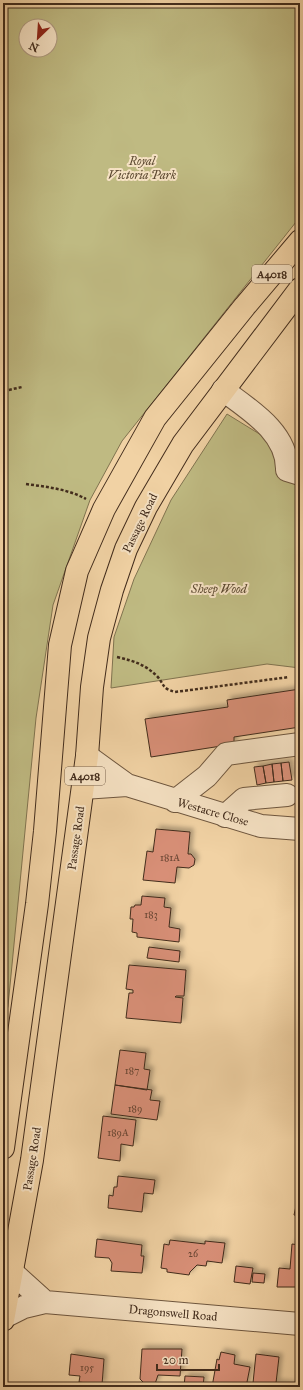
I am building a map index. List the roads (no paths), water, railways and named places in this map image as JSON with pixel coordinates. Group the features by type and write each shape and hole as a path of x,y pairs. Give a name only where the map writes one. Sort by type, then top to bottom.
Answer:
{"main road":[{"name":"A4018","path":"3,1148 5,1117 42,853 60,645 77,571 104,509 155,418 245,306 300,241"},
{"name":"Passage Road","path":"3,1318 13,1273 32,1160 83,788 92,687 99,638 112,590 126,549 146,507 183,444 300,289"}],"street":[{"path":"223,390 268,425 284,450 287,460 287,470 300,474"},
{"path":"175,801 207,776 226,754 300,744"},
{"name":"Westacre Close","path":"87,756 127,785 175,801 261,826 300,829"},
{"name":"Westacre Close","path":"83,788 127,785"},
{"path":"226,816 244,799 287,795"},
{"path":"13,1273 46,1302"},
{"name":"Dragonswell Road","path":"3,1318 24,1307 46,1302 300,1324"}],"park label":[{"name":"Royal Victoria Park","path":"142,168"},
{"name":"Sheep Wood","path":"219,589"}]}
